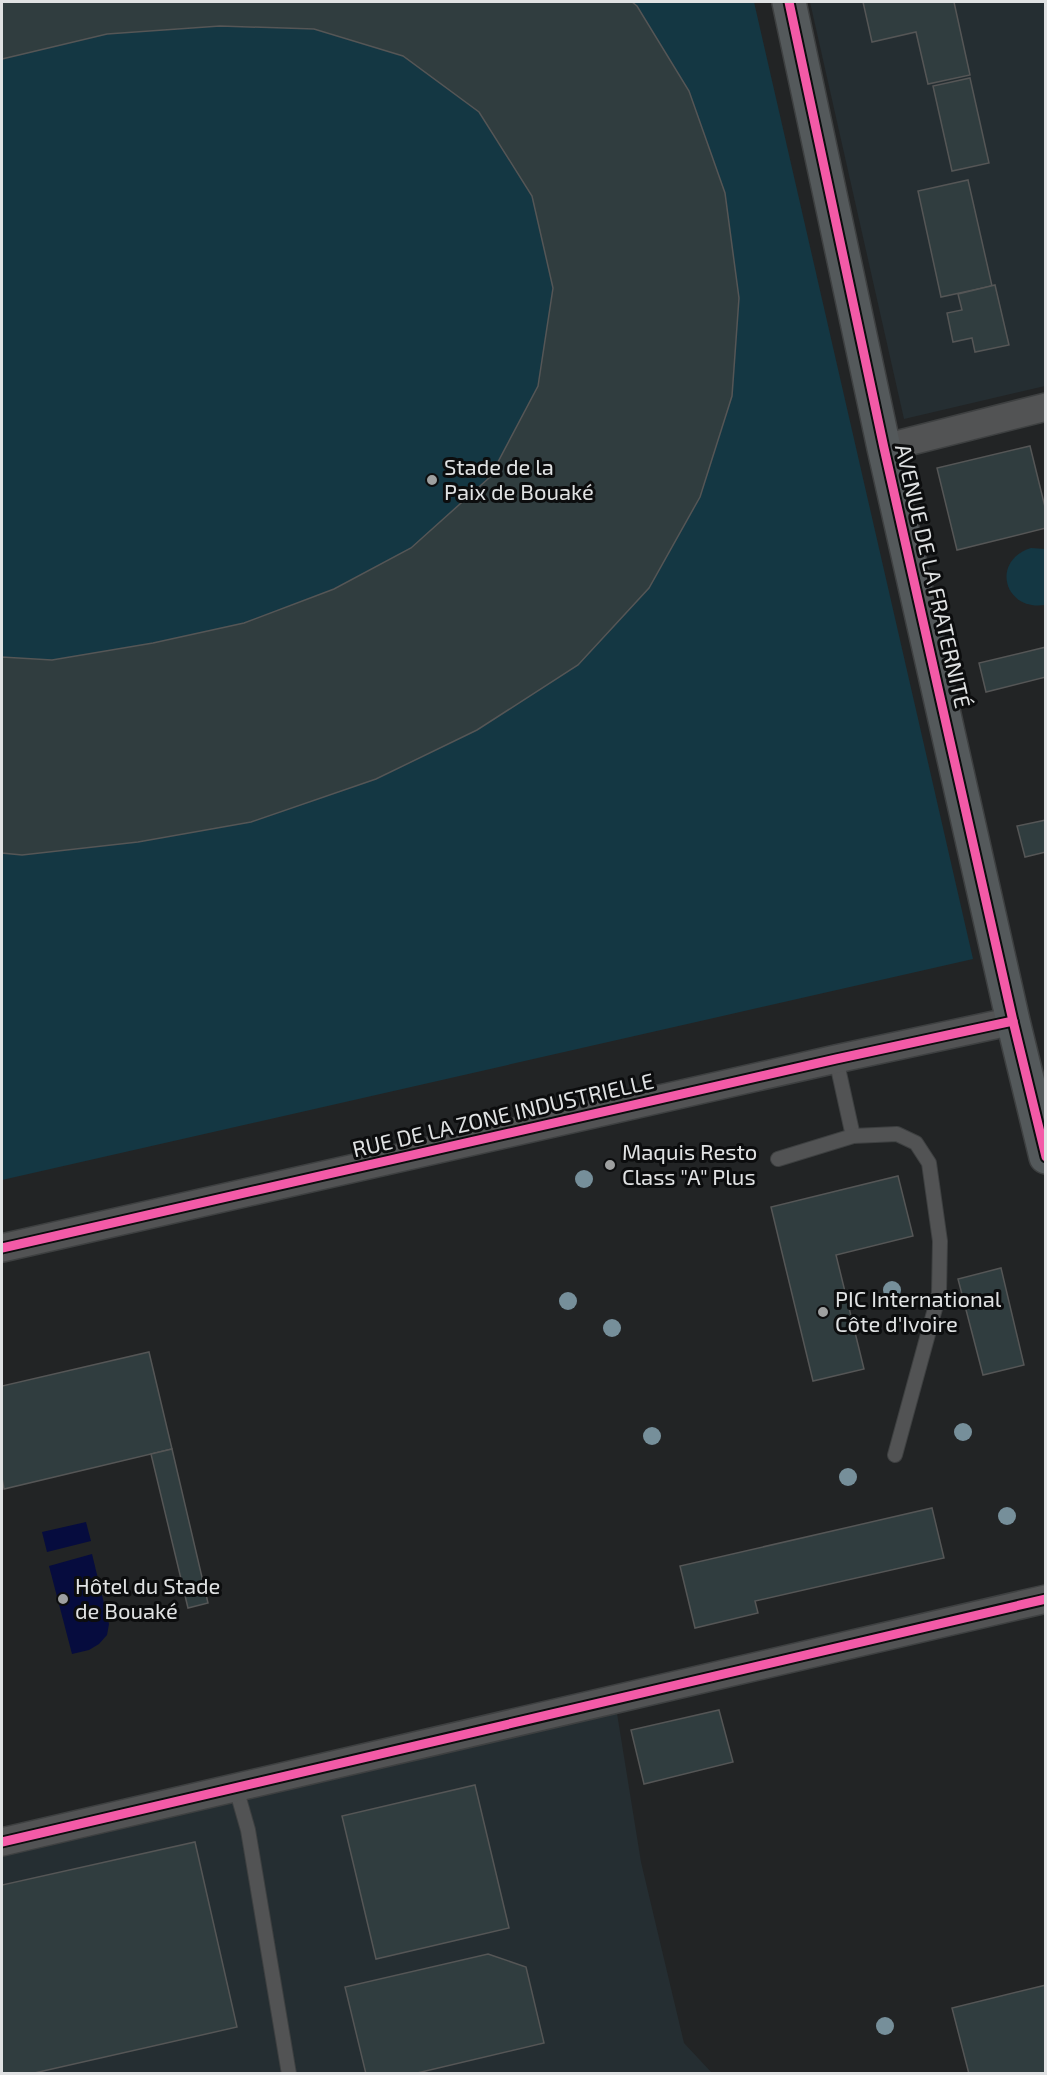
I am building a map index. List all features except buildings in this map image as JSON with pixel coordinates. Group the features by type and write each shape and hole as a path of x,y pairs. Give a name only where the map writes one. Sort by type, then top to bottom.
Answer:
{"street":[{"name":"AVENUE DE LA FRATERNITÉ","path":"789,2 884,448 1013,1021 1043,1136"},
{"path":"884,448 1046,407"},
{"name":"RUE DE LA ZONE INDUSTRIELLE","path":"2,1248 1013,1021"},
{"path":"2,1842 1046,1599"}],"lane":[{"path":"836,1059 853,1136"},
{"path":"778,1159 853,1136 897,1134 916,1143 929,1163 940,1241 939,1294 895,1455"},
{"path":"236,1788 248,1830 289,2073"}],"shaded area":[{"name":"Stade de la Paix de Bouaké","path":"2,2 754,2 973,959 2,1180"},
{"path":"810,2 1045,2 1045,386 904,419"},
{"path":"1031,548 1045,549 1045,605 1031,605 1019,600 1007,583 1010,563 1018,554"},
{"path":"86,1522 91,1541 47,1552 42,1532"},
{"path":"92,1554 109,1624 107,1635 89,1650 72,1654 49,1566"},
{"path":"616,1707 641,1862 684,2043 712,2073 2,2073 2,1856"}],"cycle path":[{"path":"789,2 884,448 1013,1021 1046,1157"},
{"path":"2,1248 1013,1021"},
{"path":"2,1842 1046,1599"}],"place":[{"name":"Stade de la Paix de Bouaké","path":"432,480"},
{"name":"Maquis Resto Class \"A\" Plus","path":"610,1165"},
{"name":"PIC International Côte d'Ivoire","path":"823,1312"},
{"name":"Hôtel du Stade de Bouaké","path":"63,1599"}]}
